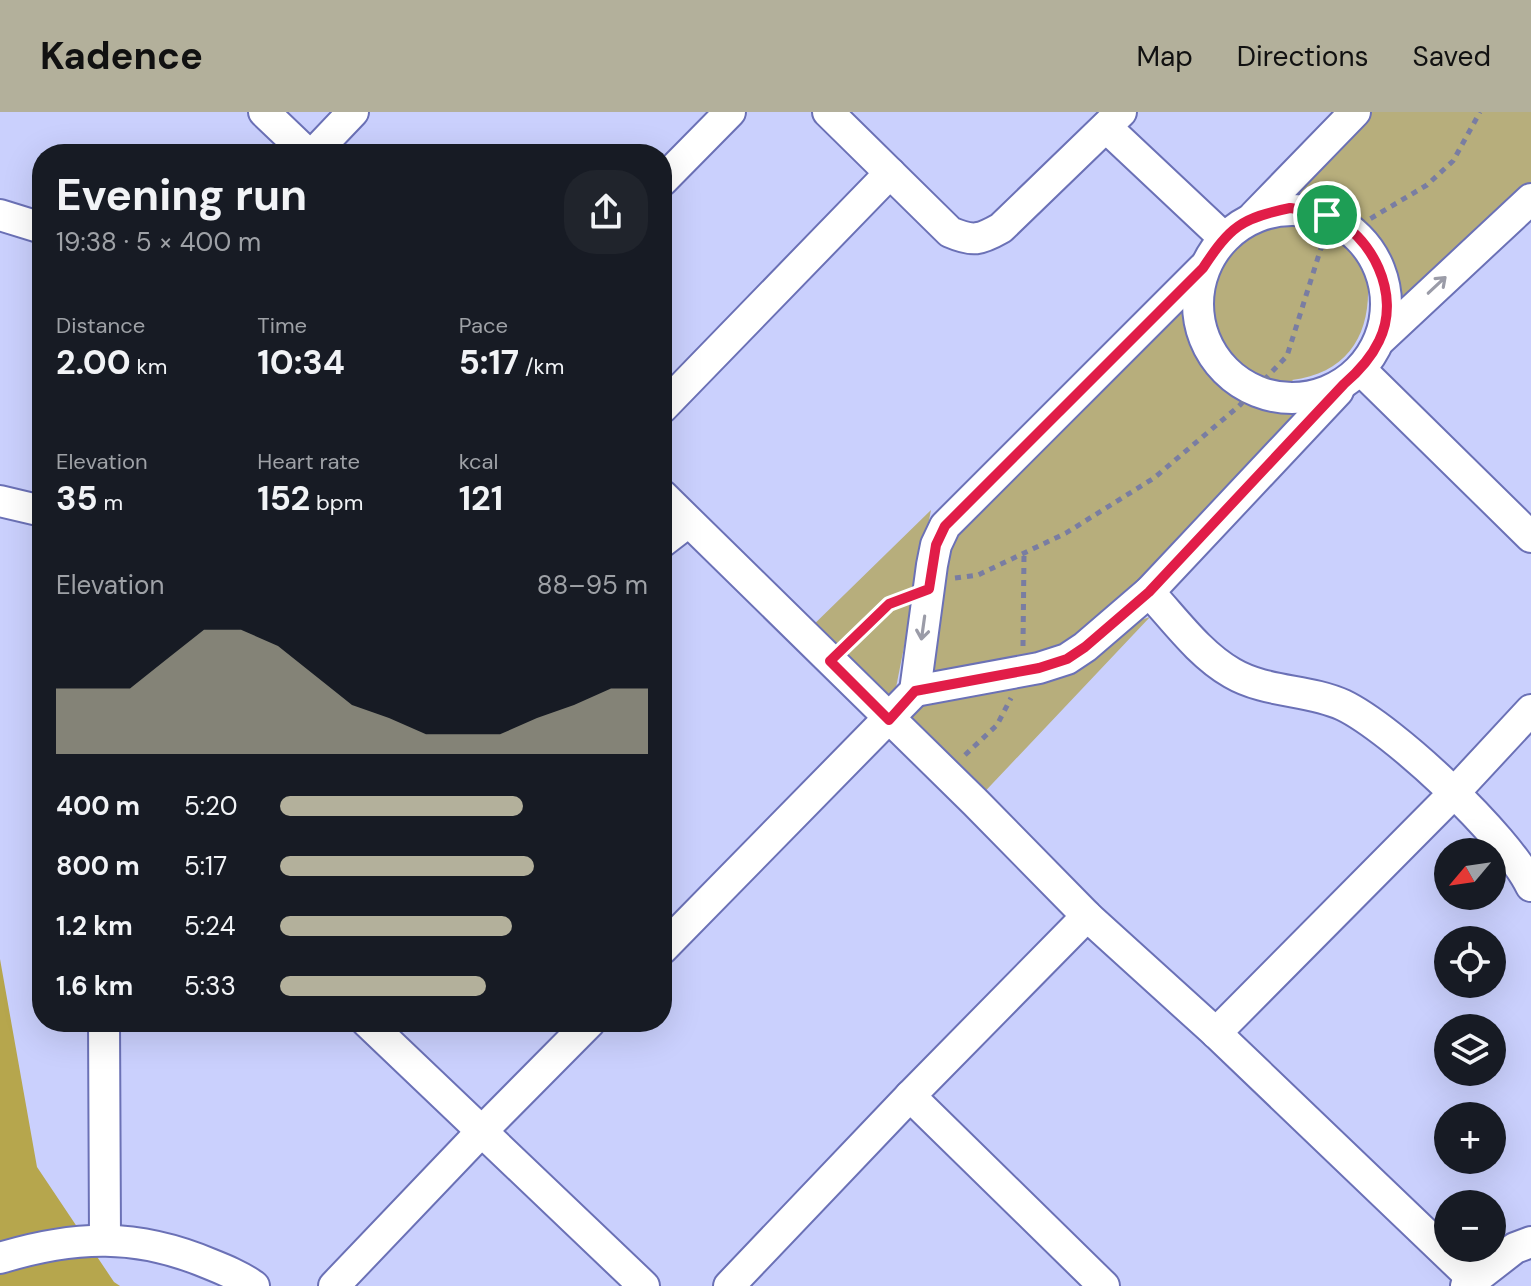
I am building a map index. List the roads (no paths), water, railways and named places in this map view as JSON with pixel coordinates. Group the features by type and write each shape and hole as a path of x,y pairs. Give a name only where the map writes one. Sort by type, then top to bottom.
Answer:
{"street":[{"path":"264,112 299,144"},
{"path":"320,144 353,112"},
{"path":"672,171 730,112"},
{"path":"828,112 950,232 966,239 983,238 1001,228 1113,120 1223,237"},
{"path":"672,939 915,691 936,545 945,526 1203,268 1223,237 1254,216 1355,112"},
{"path":"672,398 890,173"},
{"path":"915,691 1039,668 1067,659 1085,647 1149,592 1352,377 1381,339 1531,199"},
{"path":"1254,216 1290,208 1327,215 1358,235 1379,266 1387,302 1381,339"},
{"path":"0,215 32,225"},
{"path":"1203,268 1196,302 1202,336 1219,366 1246,387 1278,398 1312,397 1352,377"},
{"path":"1352,377 1531,537"},
{"path":"0,501 32,509"},
{"path":"672,505 1087,916 1216,1033 1470,1282 1515,1248 1531,1242"},
{"path":"672,534 688,522"},
{"path":"1149,592 1211,658 1233,674 1263,686 1340,704 1388,733 1506,847 1531,886"},
{"path":"1216,1033 1453,794 1531,710"},
{"path":"729,1286 1087,916"},
{"path":"104,1032 105,1239"},
{"path":"377,1032 644,1286"},
{"path":"334,1286 580,1032"},
{"path":"910,1096 1104,1286"},
{"path":"0,1258 44,1245 105,1239 176,1250 243,1278 254,1286"}]}
